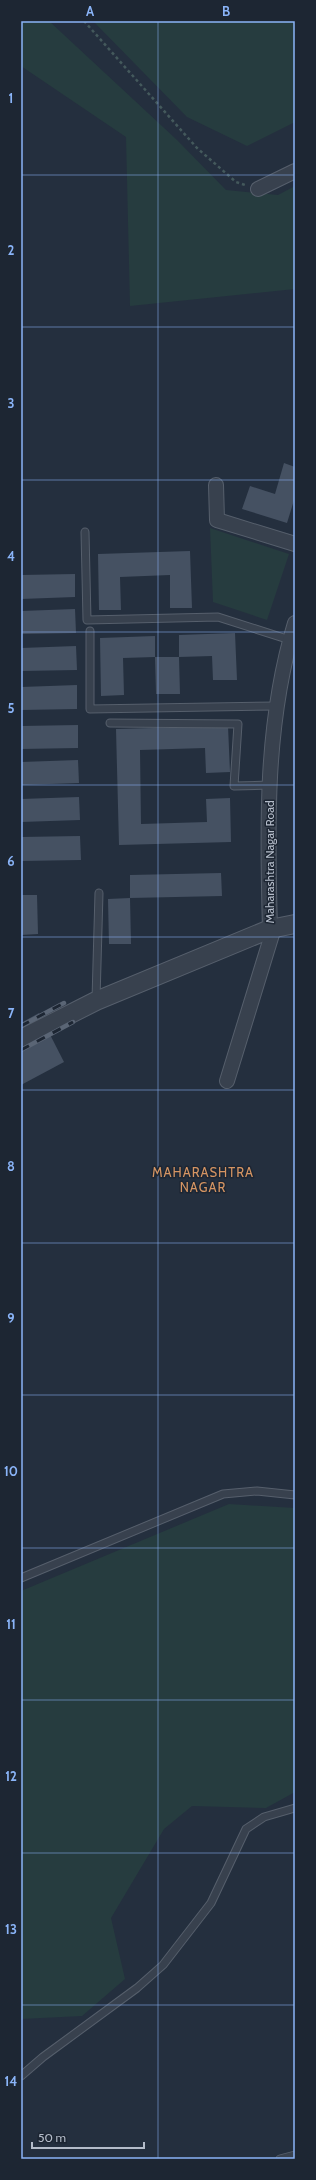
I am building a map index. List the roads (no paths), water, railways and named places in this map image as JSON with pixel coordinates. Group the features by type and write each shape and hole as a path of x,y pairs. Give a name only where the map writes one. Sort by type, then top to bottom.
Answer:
{"street":[{"path":"258,189 295,171"},
{"path":"216,485 217,520 295,544"},
{"name":"Maharashtra Nagar Road","path":"21,1039 96,1001 272,928 267,830 270,785 277,706 290,640 295,623"},
{"path":"227,1081 272,928 295,924"}],"lane":[{"path":"85,532 87,620 218,617 290,640"},
{"path":"90,631 90,709 277,706"},
{"path":"110,723 238,724 234,786 270,785"},
{"path":"96,1001 99,893"},
{"path":"21,1578 223,1494 257,1491 295,1495"},
{"path":"21,2076 43,2057 137,1988 162,1966 212,1903 246,1829 264,1817 295,1808"},
{"path":"280,2159 295,2155"}],"railway":[{"path":"21,1026 64,1003"},
{"path":"21,1050 73,1022"}],"district":[{"name":"MAHARASHTRA NAGAR","path":"203,1180"}]}
